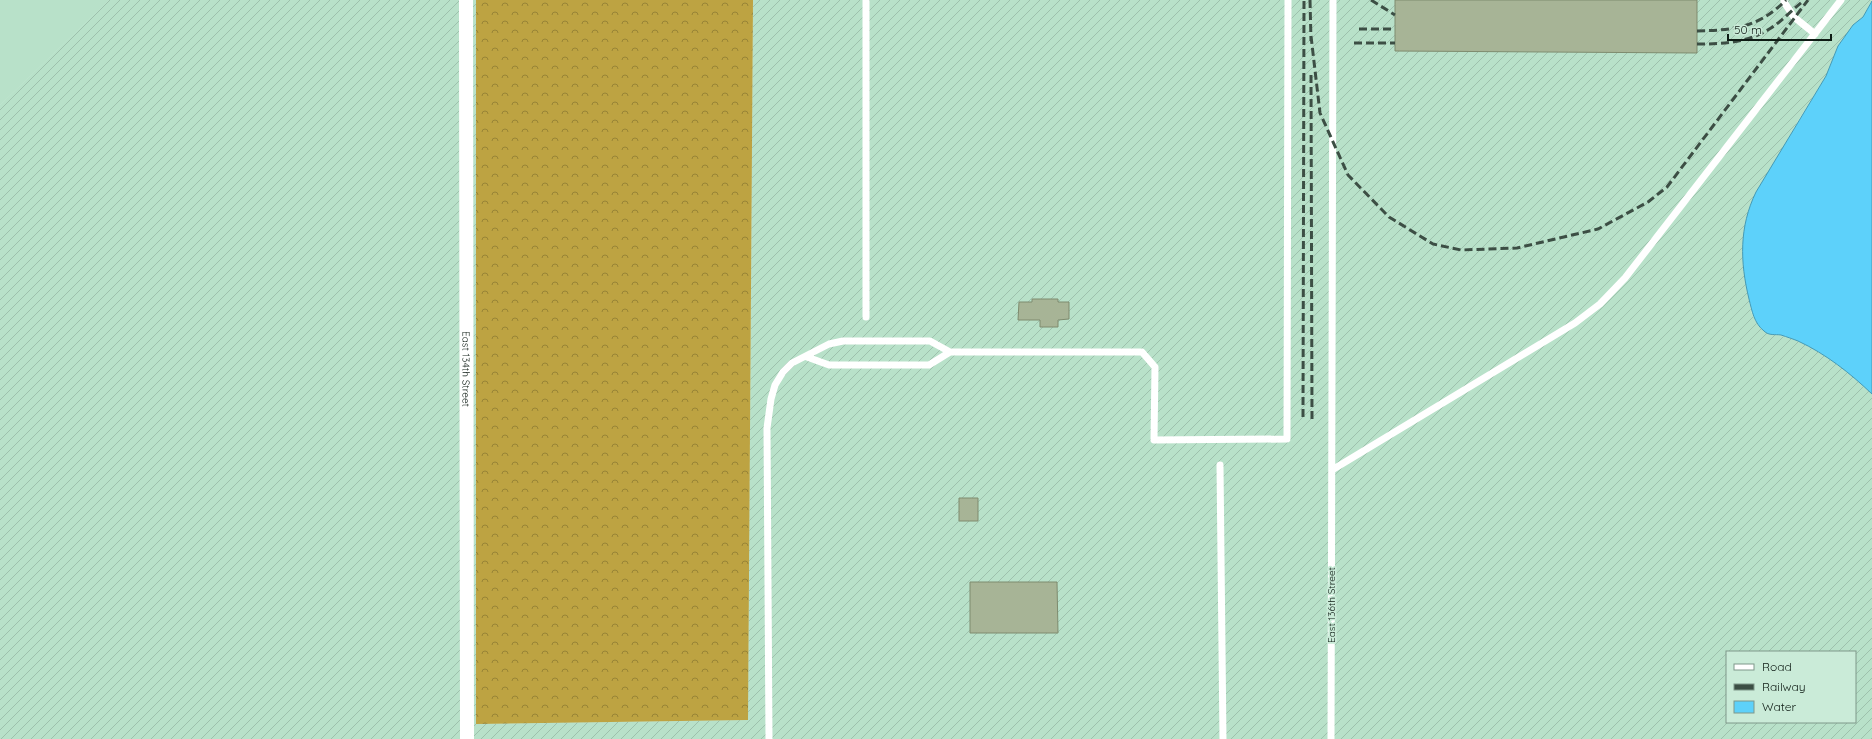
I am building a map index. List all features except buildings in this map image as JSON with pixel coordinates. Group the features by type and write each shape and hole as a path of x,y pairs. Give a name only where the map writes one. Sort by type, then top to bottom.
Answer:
{"street":[{"name":"East 134th Street","path":"466,0 466,739"}],"lane":[{"path":"866,0 866,317"},
{"path":"769,739 768,413 775,385 783,372 792,363 807,357 829,344 843,341 930,341 950,352 1142,352 1155,367 1154,440 1287,440 1288,0"},
{"name":"East 136th Street","path":"1331,739 1333,0"},
{"path":"1784,0 1794,17 1814,34"},
{"path":"1332,470 1575,323 1600,304 1625,278 1841,0"},
{"path":"807,357 829,364 929,364 950,352"},
{"path":"1220,465 1223,739"}],"shaded area":[{"path":"0,0 109,0 0,105"},
{"path":"109,0 476,0 476,724 748,720 753,0 1872,0 1863,17 1853,25 1838,46 1826,76 1799,119 1749,208 1749,300 1751,312 1757,324 1765,332 1798,341 1824,355 1852,375 1872,394 1872,739 0,739 0,105"}],"green space":[{"path":"476,0 753,0 748,720 476,724"}],"water":[{"path":"1872,1 1872,394 1846,371 1808,346 1781,335 1768,334 1761,328 1752,312 1746,285 1743,245 1746,218 1756,192 1826,76 1838,46 1853,25 1863,17"}],"railway":[{"path":"1303,417 1304,0"},
{"path":"1310,0 1311,41"},
{"path":"1371,0 1395,15"},
{"path":"1697,31 1723,30 1745,26 1765,17 1786,0"},
{"path":"1311,36 1320,113 1348,175 1389,217 1433,244 1461,250 1517,248 1598,229 1648,202 1667,187 1808,0"},
{"path":"1697,44 1735,42 1753,37 1775,25 1802,2"},
{"path":"1359,29 1395,29"},
{"path":"1354,43 1395,43"},
{"path":"1311,75 1312,419"}]}
